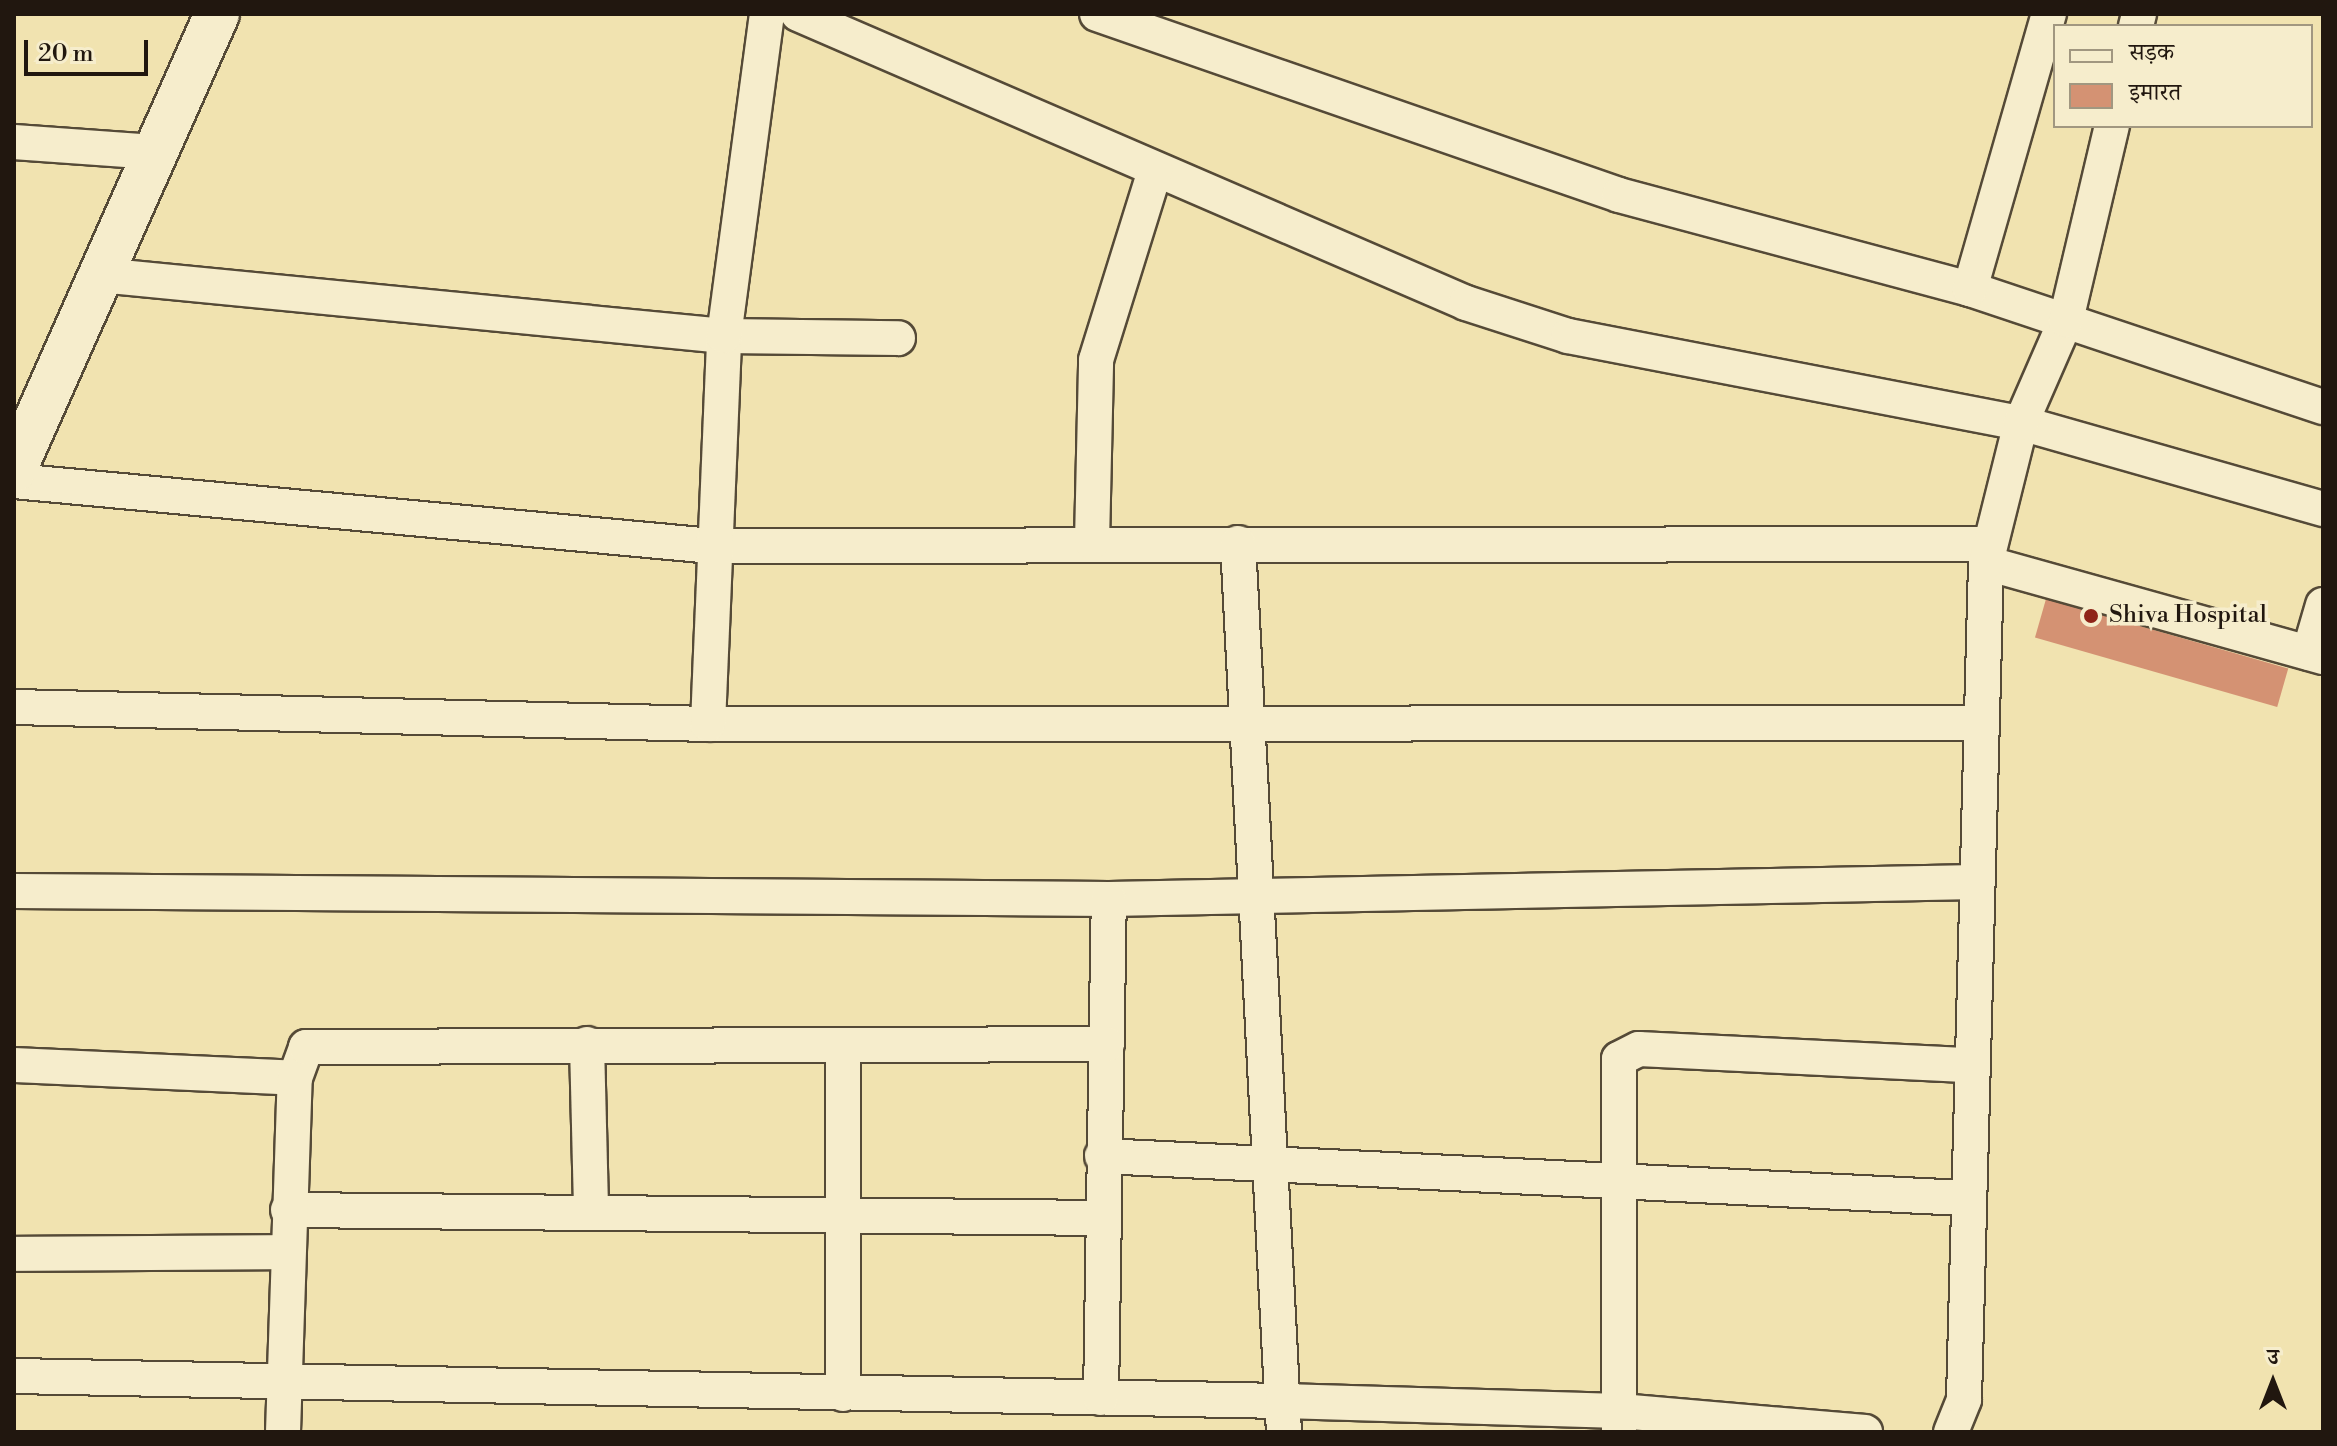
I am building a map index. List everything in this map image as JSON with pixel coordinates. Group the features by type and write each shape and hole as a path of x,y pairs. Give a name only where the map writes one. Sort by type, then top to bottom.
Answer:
{"street":[{"path":"14,470 23,419 100,275 217,14"},
{"path":"708,724 712,546 724,336 767,14"},
{"path":"798,14 1466,303 1568,336 2021,423 2323,509"},
{"path":"1097,14 1619,195 1970,289 2323,407"},
{"path":"1970,289 2049,14"},
{"path":"1951,1432 1964,1399 1964,1198 1987,554 2021,423 2066,320 2112,128"},
{"path":"14,142 155,152"},
{"path":"1092,542 1096,360 1155,170"},
{"path":"100,275 724,336 898,338"},
{"path":"14,481 712,546 1092,542 1987,554 2316,655 2323,605"},
{"path":"1238,543 1261,896 1284,1416"},
{"path":"14,707 708,724 1982,723"},
{"path":"14,891 1109,899 1977,882"},
{"path":"1101,1398 1101,1218 1109,899"},
{"path":"283,1432 288,1210 295,1078 300,1052 325,1044 587,1044 843,1049 1107,1044"},
{"path":"587,1044 591,1212"},
{"path":"843,1049 847,1212 843,1394"},
{"path":"1619,1422 1620,1184 1615,1070 1625,1053 1970,1065"},
{"path":"14,1065 295,1078"},
{"path":"1102,1156 1275,1168 1964,1198"},
{"path":"288,1210 847,1212 1101,1218"},
{"path":"14,1254 287,1252"},
{"path":"14,1376 282,1384 1101,1398 1284,1416 1619,1422 1865,1432"}],"building":[{"path":"2046,599 2288,668 2277,707 2035,637"}],"place":[{"name":"Shiva Hospital","path":"2091,616"}]}
